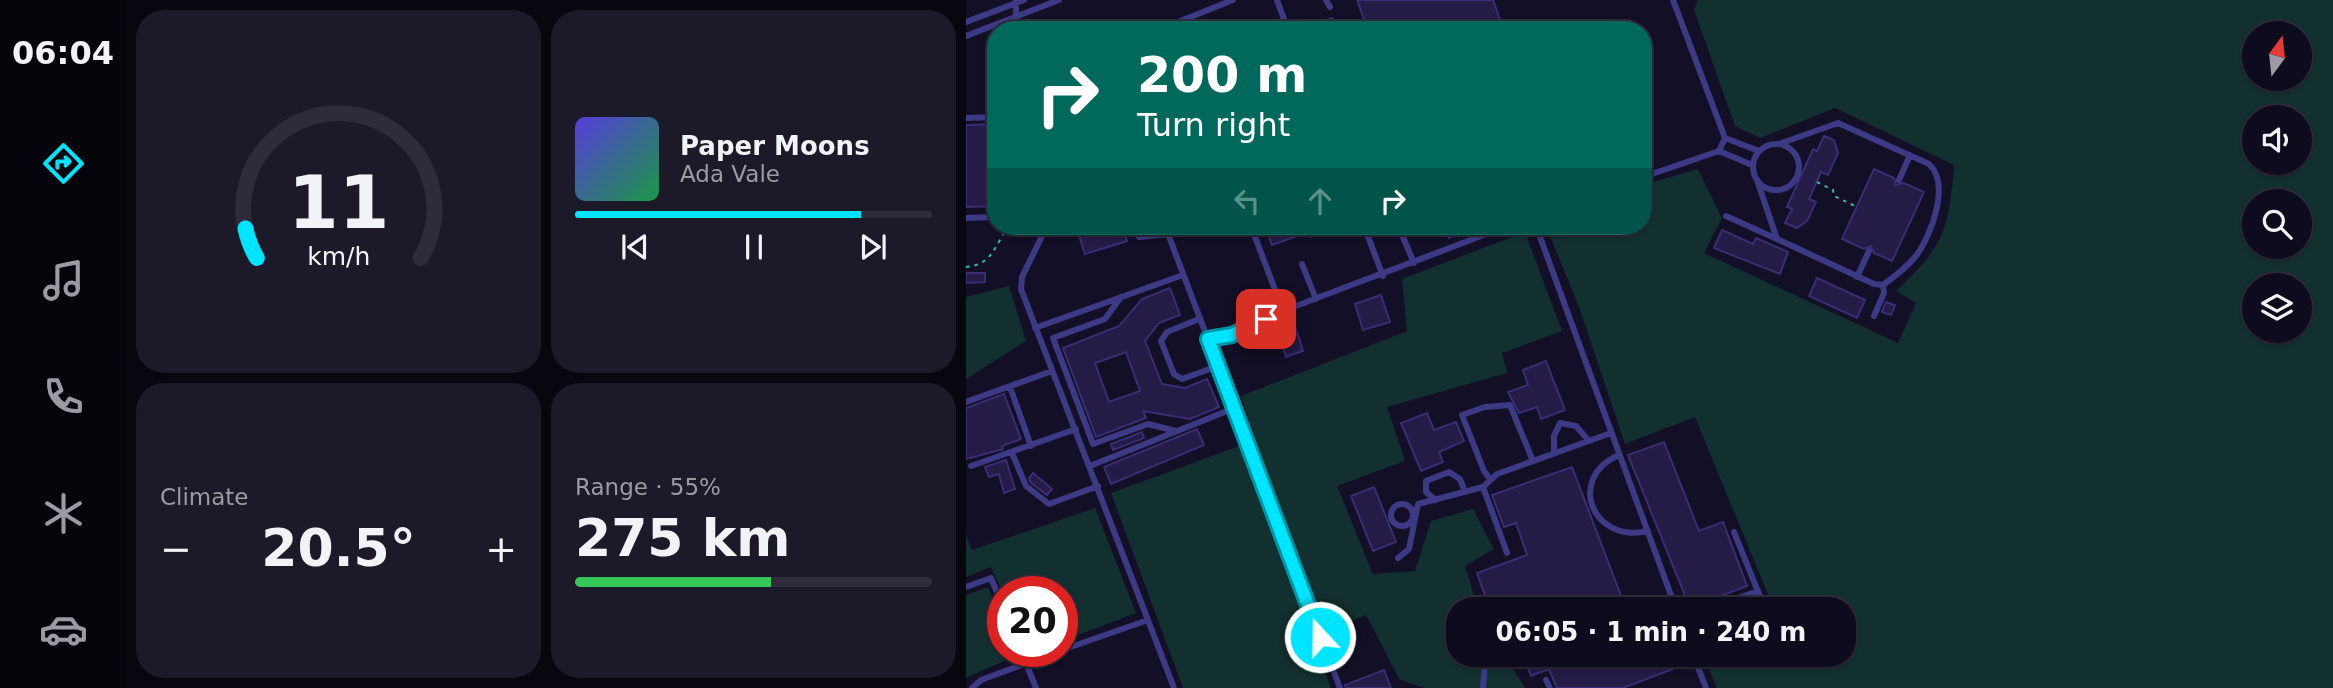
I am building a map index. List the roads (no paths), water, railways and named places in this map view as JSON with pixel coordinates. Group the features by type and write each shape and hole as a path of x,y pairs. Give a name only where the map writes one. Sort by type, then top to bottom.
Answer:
{"lane":[{"path":"966,22 1024,0"},
{"path":"1004,21 1059,0"},
{"path":"1186,21 1233,0"},
{"path":"1277,0 1285,21"},
{"path":"1673,0 1725,138 1720,151"},
{"path":"1016,1 1018,21"},
{"path":"966,36 987,28"},
{"path":"966,118 987,117"},
{"path":"1725,138 1759,150 1832,122 1929,164 1936,173 1936,208 1924,242 1915,256 1883,285"},
{"path":"1757,180 1762,186 1777,190 1791,185 1796,179 1799,164 1797,156 1793,150 1779,144"},
{"path":"1759,150 1752,165 1777,239"},
{"path":"1652,174 1720,151 1752,165"},
{"path":"1899,180 1910,155"},
{"path":"1726,216 1857,277 1883,285"},
{"path":"966,218 987,217"},
{"path":"1043,235 1022,277 1021,289 1174,688"},
{"path":"1138,235 1159,235"},
{"path":"1169,235 1232,408 1340,688"},
{"path":"1254,235 1283,311"},
{"path":"1367,235 1383,276"},
{"path":"1402,235 1414,263"},
{"path":"1208,339 1232,335 1283,311 1383,276 1484,235"},
{"path":"1539,235 1672,597"},
{"path":"1857,277 1869,251"},
{"path":"1302,264 1315,299"},
{"path":"1035,328 1183,275"},
{"path":"1874,316 1884,293 1883,285"},
{"path":"1121,297 1105,319 1053,338 1093,444 1148,424 1176,431"},
{"path":"1199,319 1167,332 1161,341 1174,374 1182,379 1218,366"},
{"path":"966,402 1052,371"},
{"path":"1010,387 1031,446"},
{"path":"1491,480 1483,471 1462,415 1485,407 1510,405 1533,461"},
{"path":"1090,466 1232,408"},
{"path":"1554,453 1554,436 1560,423 1576,426 1589,441"},
{"path":"971,466 1076,429"},
{"path":"1398,558 1409,549 1413,515 1418,504 1483,487 1497,474 1611,432"},
{"path":"1012,453 1026,486 1049,504 1098,486"},
{"path":"1619,455 1607,462 1595,475 1590,491 1592,506 1602,522 1611,528 1629,534 1647,531"},
{"path":"1436,500 1426,492 1424,486 1426,481 1443,473 1449,472 1460,479 1465,492"},
{"path":"1483,487 1507,553"},
{"path":"1734,532 1760,597"},
{"path":"966,587 987,579"},
{"path":"1741,597 1758,591"},
{"path":"1078,644 1148,620"},
{"path":"972,688 981,680 1014,667"},
{"path":"1028,667 1036,688"},
{"path":"1483,688 1485,667"},
{"path":"1697,667 1702,687"},
{"path":"1546,680 1550,688"}]}
